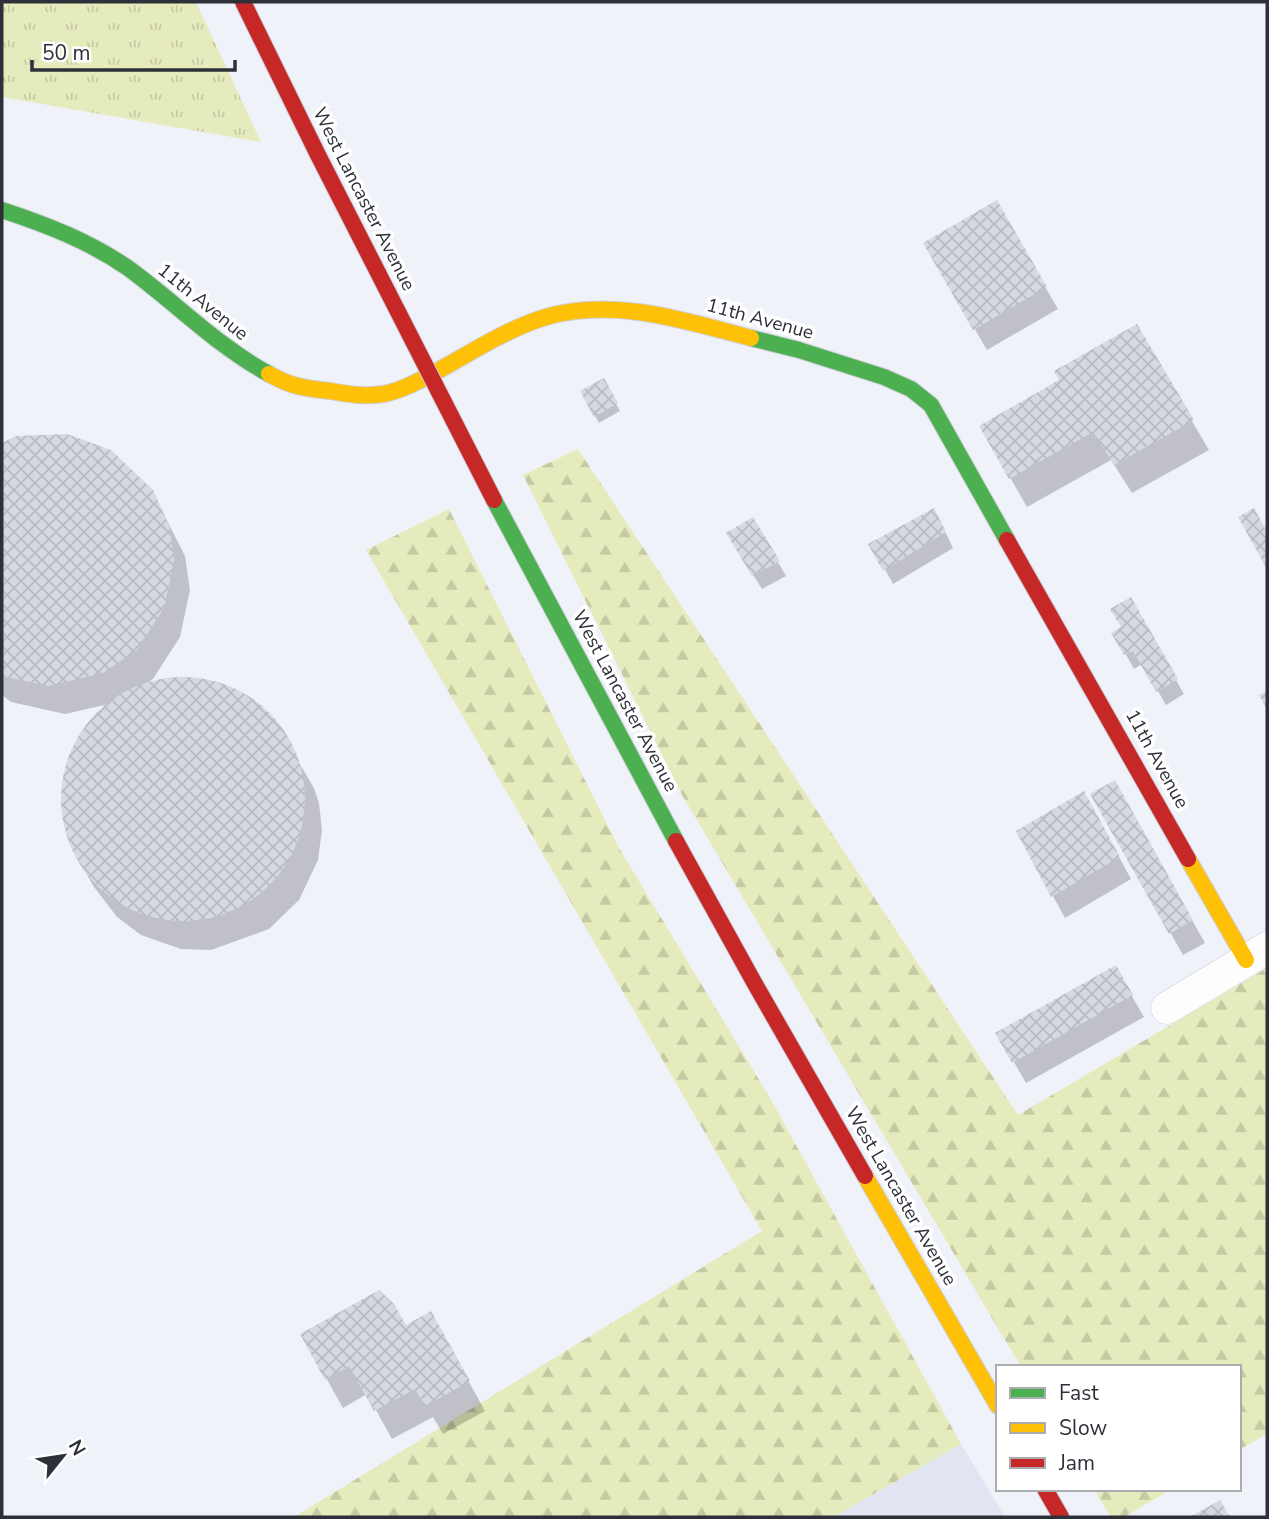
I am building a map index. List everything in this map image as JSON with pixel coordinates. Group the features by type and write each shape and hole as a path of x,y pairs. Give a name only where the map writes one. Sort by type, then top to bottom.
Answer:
{"street":[{"name":"West Lancaster Avenue","path":"243,2 494,500 639,773 755,984 996,1403"},
{"name":"11th Avenue","path":"2,210 48,225 89,243 129,269 239,358 291,386 358,395 384,394 408,386 519,328 547,317 575,312 615,311 656,314 799,350 884,377 911,389 931,405 1257,954"},
{"path":"1167,1008 1257,954"},
{"path":"1046,1491 1061,1517"}],"shaded area":[{"path":"961,1444 1005,1517 834,1517"}],"green space":[{"path":"2,2 196,2 261,142 2,97"},
{"path":"578,449 1018,1115 1267,968 1267,1434 1241,1449 1241,1365 1020,1365 682,795 523,475"},
{"path":"449,509 619,848 770,1098 961,1444 834,1517 294,1517 762,1231 366,550"},
{"path":"1095,1491 1169,1491 1124,1517 1111,1517"}],"building":[{"path":"997,200 1047,287 973,330 923,243"},
{"path":"1137,324 1194,420 1114,465 1093,432 1009,479 979,426 1059,380 1054,371"},
{"path":"604,378 618,403 594,417 580,391"},
{"path":"67,434 111,450 153,490 169,525 174,560 164,608 137,650 103,673 48,686 2,676 2,443 16,436"},
{"path":"934,508 946,532 883,571 868,544"},
{"path":"1254,508 1267,532 1267,569 1238,517"},
{"path":"753,517 780,561 752,576 726,533"},
{"path":"1131,597 1178,679 1156,692 1133,651 1124,655 1111,633 1121,627 1110,609"},
{"path":"183,677 230,687 251,698 269,713 284,731 295,752 305,799 295,846 284,867 269,885 251,900 230,911 183,921 136,911 115,900 97,885 82,867 71,846 61,799 71,752 82,731 97,713 115,698 136,687"},
{"path":"1267,691 1267,709 1259,695"},
{"path":"1115,780 1193,920 1169,934 1090,794"},
{"path":"1084,791 1120,857 1051,897 1016,831"},
{"path":"1116,965 1133,995 1012,1063 995,1033"},
{"path":"379,1290 394,1304 406,1325 431,1311 470,1381 425,1406 415,1389 374,1411 349,1366 325,1380 300,1334"},
{"path":"1220,1500 1230,1517 1190,1517"}],"traffic: fast":[{"path":"2,210 67,234 113,258 146,281 232,351 269,374"},
{"path":"751,338 884,377 911,389 931,405 1007,540"},
{"path":"494,500 676,841"}],"traffic: slow":[{"path":"269,374 305,388 356,395 383,394 414,383 531,322 572,311 598,309 650,314 751,338"},
{"path":"1188,859 1246,960"},
{"path":"865,1176 996,1403"}],"traffic: jam":[{"path":"243,2 494,500"},
{"path":"1007,540 1188,859"},
{"path":"676,841 865,1176"},
{"path":"1046,1491 1061,1517"}]}
